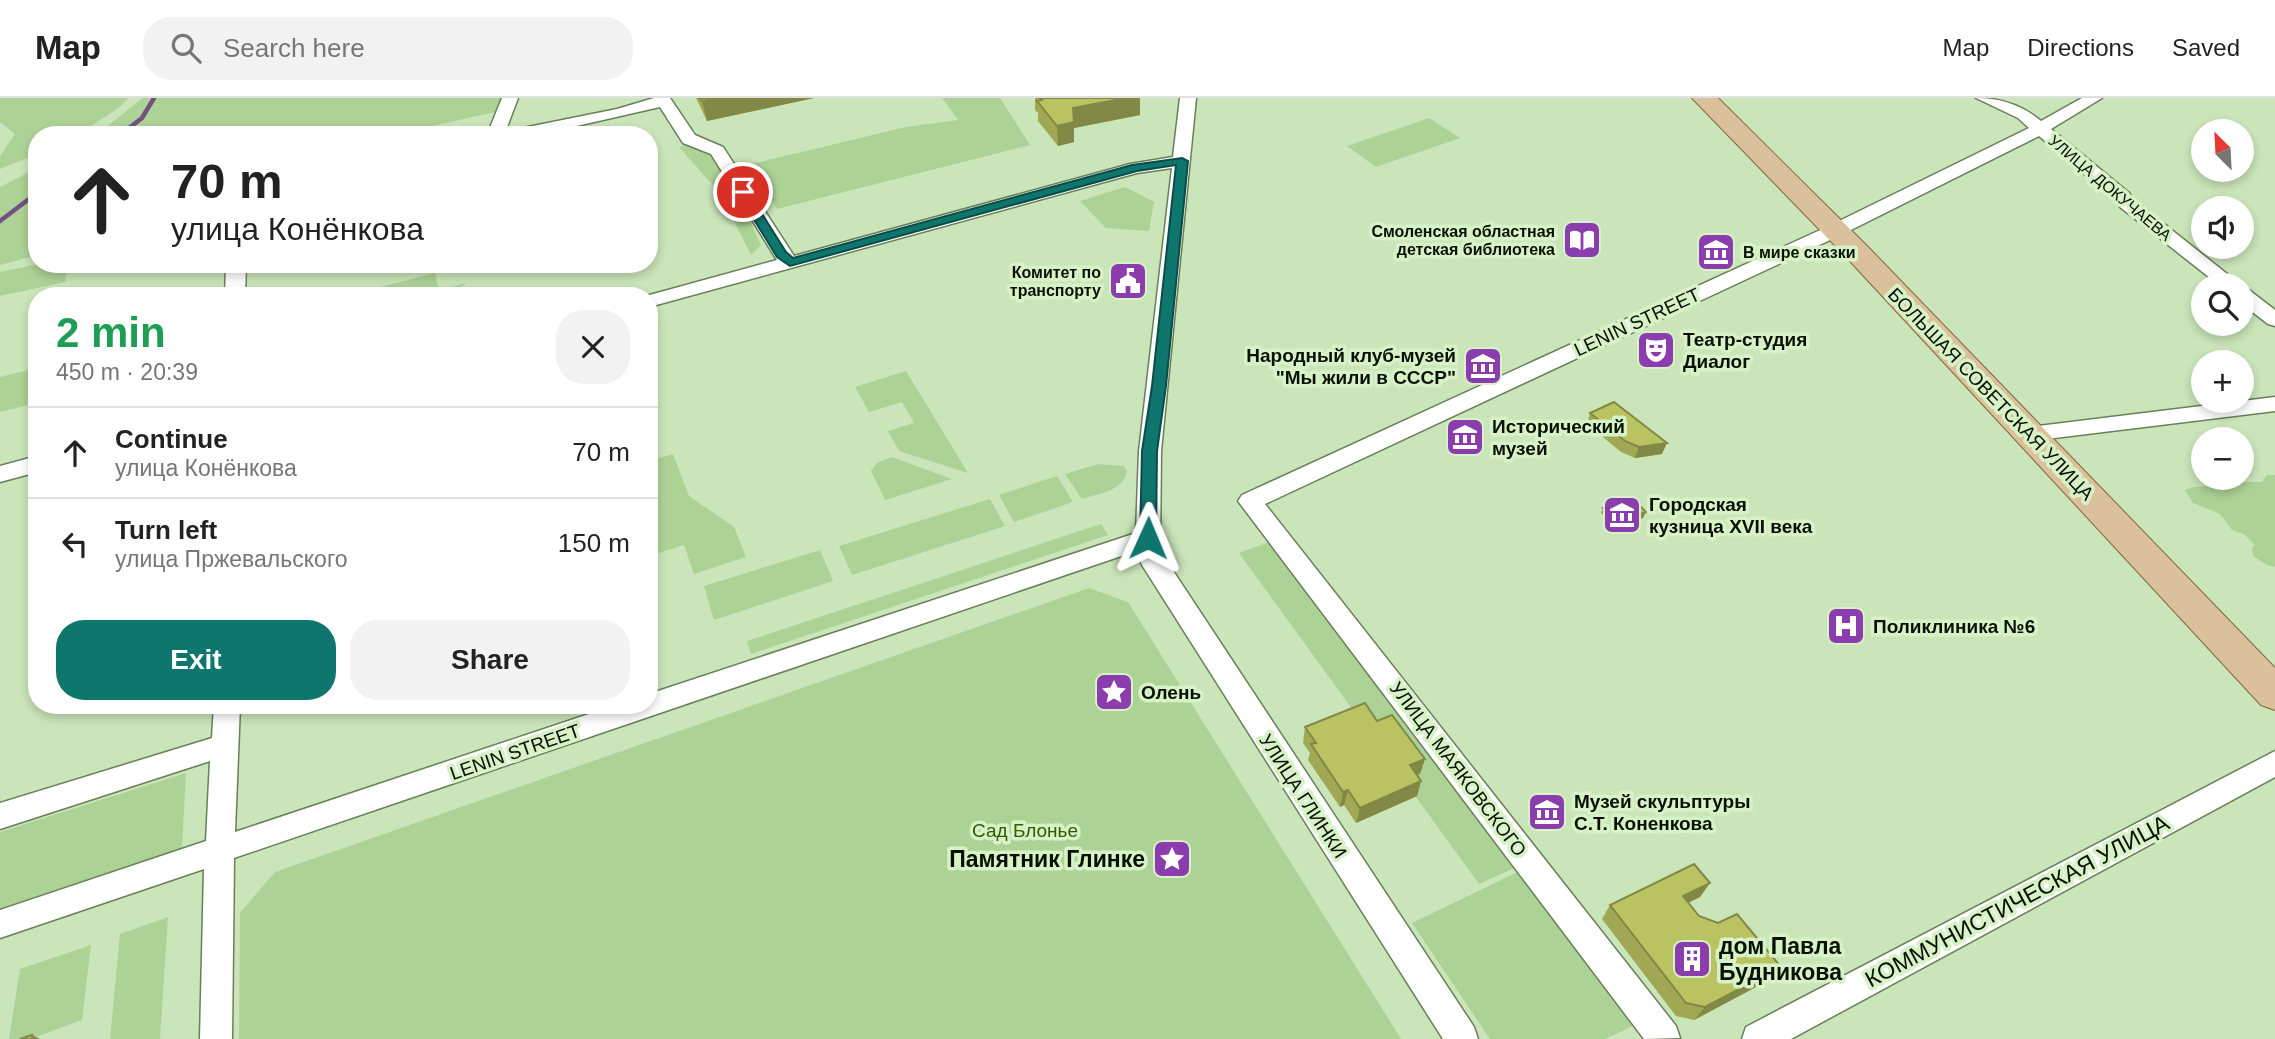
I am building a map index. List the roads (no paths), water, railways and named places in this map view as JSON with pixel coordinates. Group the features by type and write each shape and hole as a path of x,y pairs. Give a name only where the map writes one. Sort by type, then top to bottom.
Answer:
{"main road":[{"name":"БОЛЬШАЯ СОВЕТСКАЯ УЛИЦА","path":"1704,98 1836,230 2275,694"}],"street":[{"path":"499,126 510,98"},
{"path":"1148,544 1150,451 1188,98"},
{"name":"УЛИЦА ДОКУЧАЕВА","path":"1984,98 2024,115 2123,197 2126,203 2216,273"},
{"name":"LENIN STREET","path":"1250,501 1836,230 2039,129 2094,98"},
{"path":"554,126 663,100 689,139 717,151 781,254 790,262"},
{"path":"658,299 1123,171 1182,161"},
{"path":"2254,303 2275,320"},
{"path":"2030,434 2275,404"},
{"path":"0,474 28,466"},
{"name":"УЛИЦА МАЯКОВСКОГО","path":"1250,501 1664,1038"},
{"name":"LENIN STREET","path":"658,707 1148,544"},
{"name":"УЛИЦА ГЛИНКИ","path":"1148,544 1150,559 1462,1039"},
{"name":"LENIN STREET","path":"0,924 636,714"},
{"path":"0,816 226,726 216,1039"},
{"name":"КОММУНИСТИЧЕСКАЯ УЛИЦА","path":"1758,1039 2275,763"}],"waterway":[{"path":"132,126 142,118 154,98"},
{"path":"0,221 28,200"}],"place":[{"name":"Смоленская областная детская библиотека","path":"1582,240"},
{"name":"В мире сказки","path":"1716,252"},
{"name":"Комитет по транспорту","path":"1128,281"},
{"name":"Театр-студия Диалог","path":"1656,350"},
{"name":"Народный клуб-музей \"Мы жили в СССР\"","path":"1483,366"},
{"name":"Исторический музей","path":"1465,437"},
{"name":"Городская кузница XVII века","path":"1622,515"},
{"name":"Поликлиника №6","path":"1846,626"},
{"name":"Олень","path":"1114,692"},
{"name":"Музей скульптуры С.Т. Коненкова","path":"1547,812"},
{"name":"Памятник Глинке","path":"1172,859"},
{"name":"дом Павла Будникова","path":"1692,959"}],"park label":[{"name":"Сад Блонье","path":"1025,830"}]}
